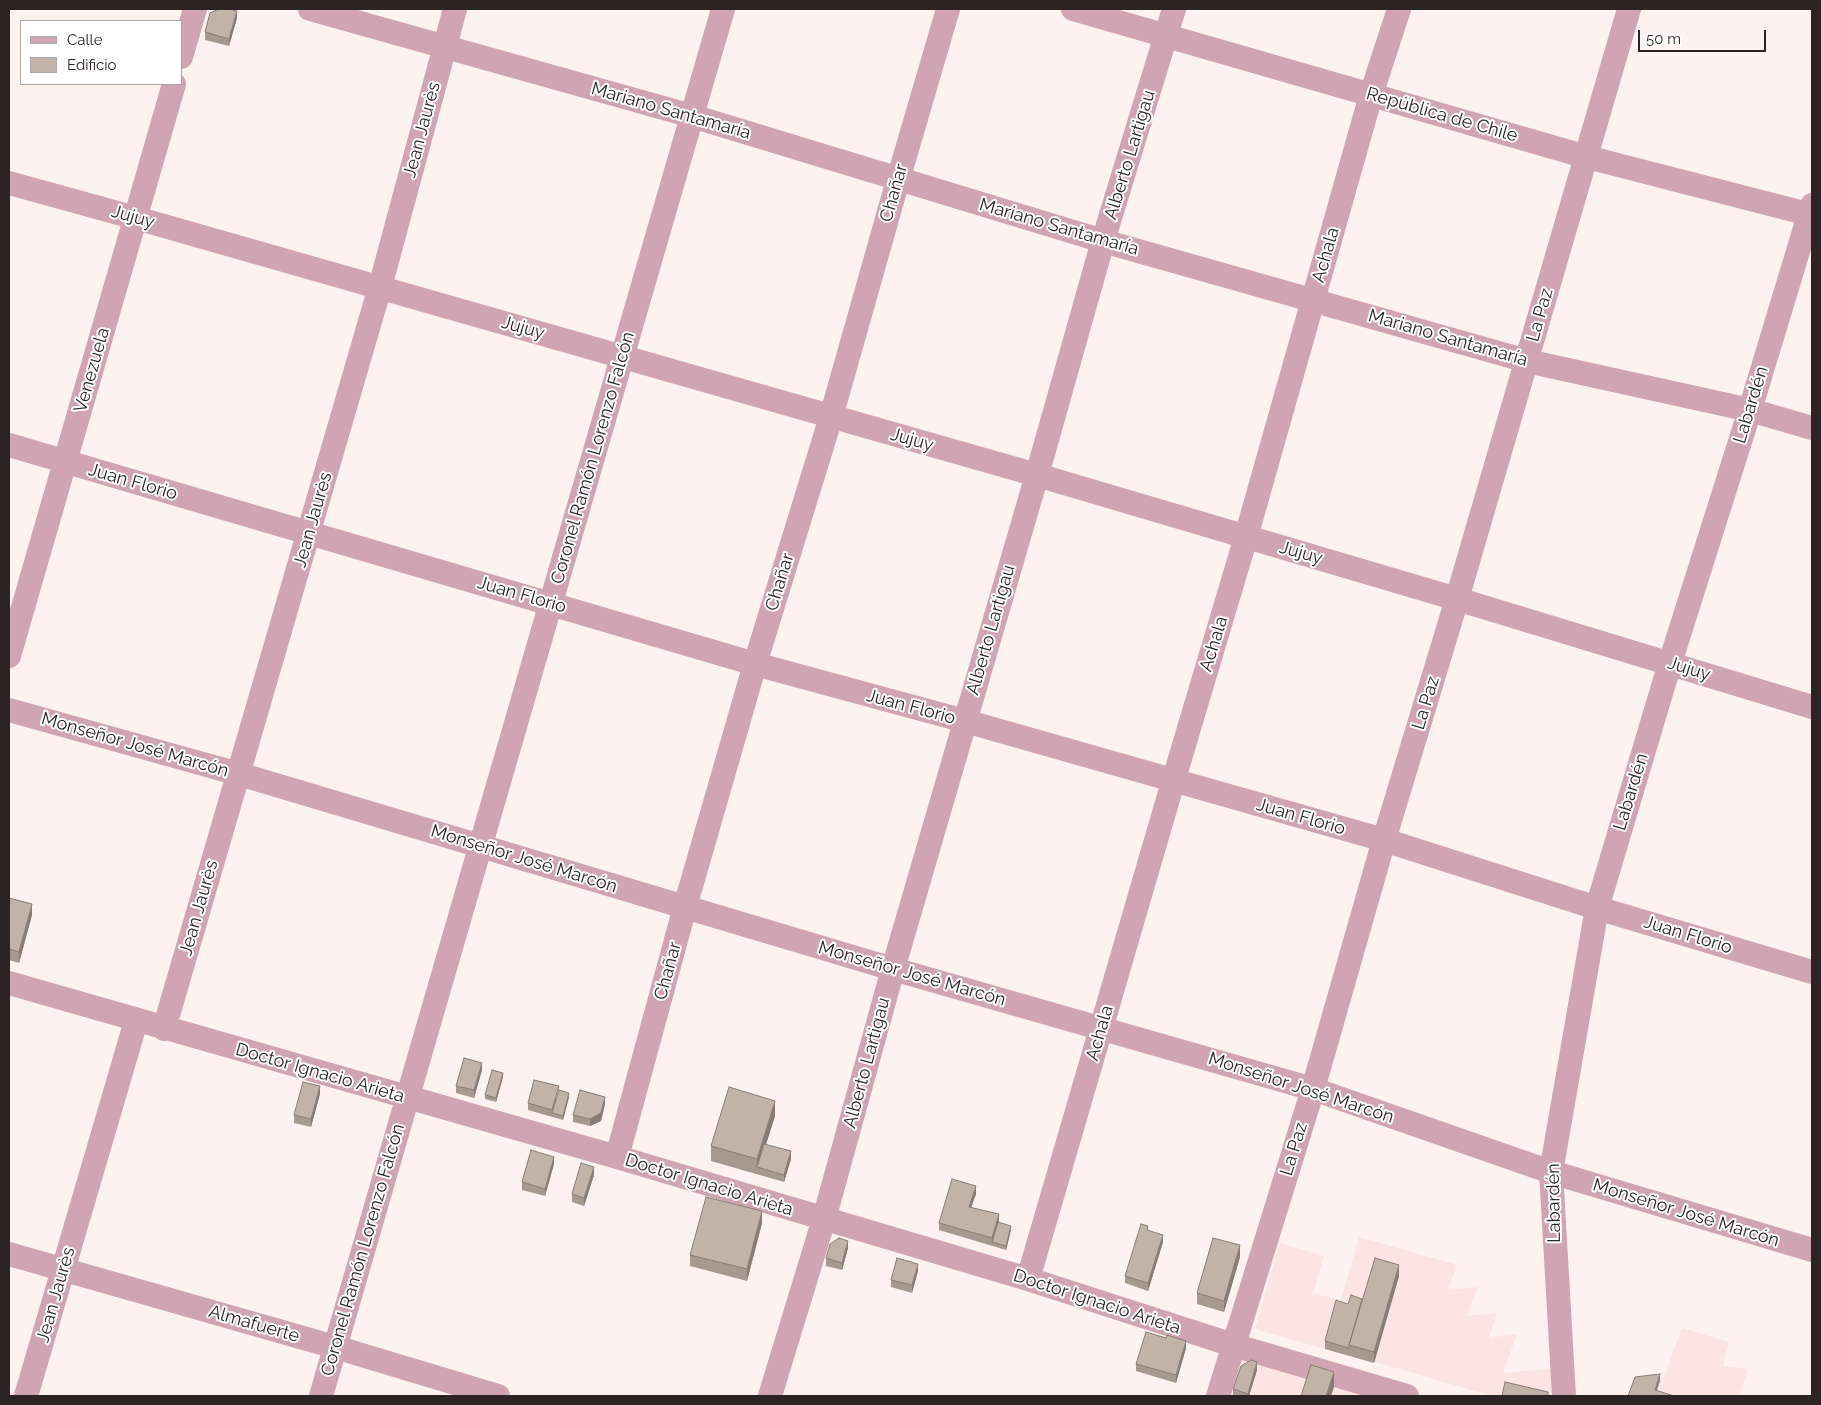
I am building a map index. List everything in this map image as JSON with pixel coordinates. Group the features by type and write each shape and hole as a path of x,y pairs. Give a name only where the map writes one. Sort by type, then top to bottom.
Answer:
{"street":[{"path":"182,54 195,9"},
{"name":"Mariano Santamaría","path":"310,9 692,116 1103,241 1527,361 1750,410 1812,428"},
{"name":"Jean Jaurès","path":"164,1028 380,288 455,9"},
{"name":"Coronel Ramón Lorenzo Falcón","path":"321,1396 723,9"},
{"name":"Chañar","path":"617,1157 755,664 830,417 948,9"},
{"name":"República de Chile","path":"1073,9 1587,156 1811,212"},
{"name":"Alberto Lartigau","path":"770,1396 824,1219 893,969 1103,241 1174,9"},
{"name":"Achala","path":"1028,1279 1246,537 1371,95 1399,9"},
{"name":"La Paz","path":"1218,1396 1313,1089 1384,840 1458,599 1629,9"},
{"name":"Venezuela","path":"9,656 174,85"},
{"name":"Jujuy","path":"9,183 1037,475 1458,599 1812,708"},
{"name":"Labardén","path":"1564,1396 1551,1172 1596,908 1670,663 1811,212"},
{"name":"Juan Florio","path":"9,445 755,664 965,721 1173,782 1384,840 1596,908 1812,972"},
{"name":"Monseñor José Marcón","path":"9,710 239,774 893,969 1313,1089 1551,1172 1812,1250"},
{"name":"Doctor Ignacio Arieta","path":"9,983 136,1021 617,1157 1028,1279 1233,1345 1407,1396"},
{"name":"Jean Jaurès","path":"26,1396 136,1021"},
{"name":"Almafuerte","path":"9,1254 498,1396"}],"shaded area":[{"path":"1359,1237 1457,1265 1448,1290 1478,1287 1467,1316 1497,1313 1489,1338 1517,1334 1503,1373 1556,1368 1558,1396 1492,1396 1327,1348"},
{"path":"1280,1243 1324,1256 1313,1293 1339,1300 1325,1349 1255,1329"},
{"path":"1682,1328 1729,1342 1723,1366 1748,1369 1740,1395 1768,1396 1636,1396 1641,1380 1664,1377"},
{"path":"1242,1357 1394,1396 1227,1395"}],"building":[{"path":"219,9 237,11 229,39 205,32 210,13"},
{"path":"9,898 32,904 19,952 9,949"},
{"path":"464,1058 482,1063 474,1090 456,1086"},
{"path":"492,1070 503,1073 496,1098 485,1095"},
{"path":"534,1080 559,1086 552,1110 528,1103"},
{"path":"303,1082 320,1086 311,1119 294,1115"},
{"path":"729,1087 775,1101 757,1159 711,1146"},
{"path":"559,1090 569,1093 563,1116 552,1113"},
{"path":"580,1090 605,1097 601,1113 590,1119 573,1115"},
{"path":"764,1144 791,1151 784,1175 757,1167"},
{"path":"531,1150 554,1157 545,1189 522,1182"},
{"path":"581,1163 594,1167 584,1198 572,1194"},
{"path":"952,1179 976,1186 969,1207 999,1214 992,1238 939,1223"},
{"path":"706,1197 762,1211 747,1269 690,1255"},
{"path":"998,1222 1011,1226 1006,1246 992,1242"},
{"path":"1141,1224 1148,1226 1147,1230 1163,1235 1148,1283 1125,1276"},
{"path":"839,1238 848,1241 842,1263 826,1258 830,1244"},
{"path":"1213,1238 1240,1245 1224,1301 1197,1293"},
{"path":"897,1258 918,1264 912,1285 891,1280"},
{"path":"1375,1258 1399,1265 1374,1352 1349,1345"},
{"path":"1351,1295 1362,1299 1349,1348 1325,1341 1336,1300 1348,1304"},
{"path":"1146,1332 1166,1338 1167,1335 1186,1341 1176,1375 1136,1364"},
{"path":"1251,1360 1257,1362 1248,1394 1233,1389 1241,1366"},
{"path":"1311,1365 1334,1372 1326,1396 1301,1396"},
{"path":"1660,1374 1655,1390 1674,1396 1628,1396 1635,1377"},
{"path":"1505,1382 1548,1392 1548,1396 1502,1396"}]}
